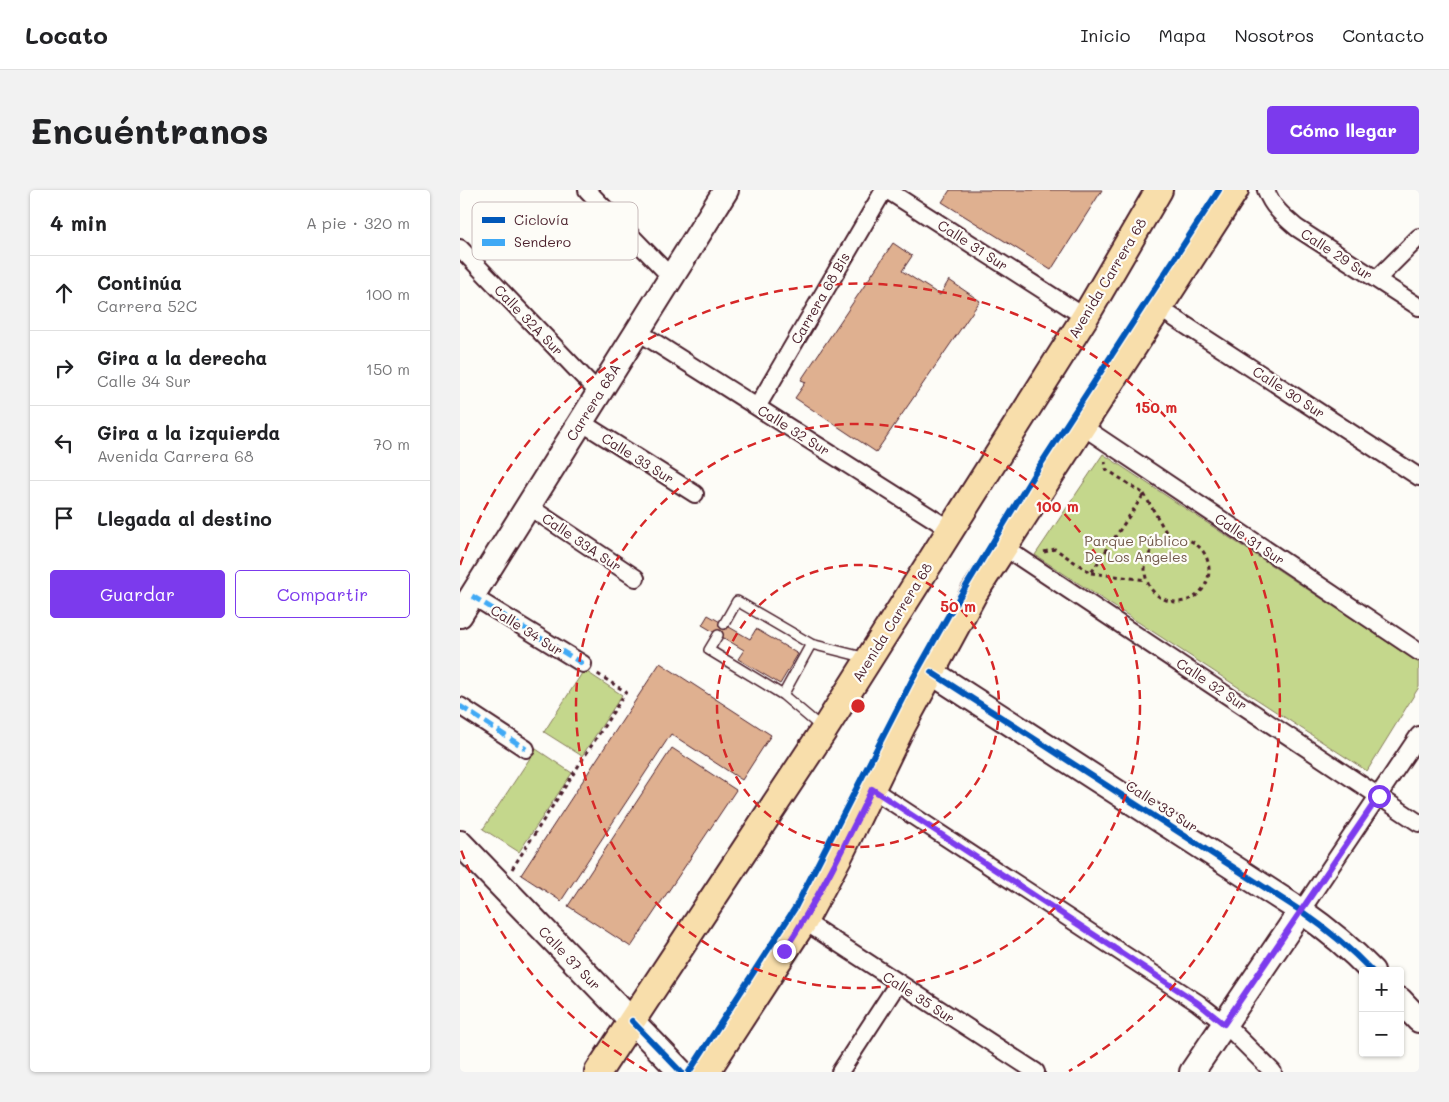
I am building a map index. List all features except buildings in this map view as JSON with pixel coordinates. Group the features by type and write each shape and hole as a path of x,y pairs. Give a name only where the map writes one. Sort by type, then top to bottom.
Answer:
{"main road":[{"name":"Avenida Carrera 68","path":"598,1072 824,730 1084,317 1159,190"},
{"path":"706,1072 804,921 840,854 902,726 974,593 1013,553 1091,432 1159,308 1235,190"}],"street":[{"path":"587,190 599,202"},
{"name":"Carrera 68A","path":"466,605 726,190"},
{"name":"Calle 31 Sur","path":"885,190 1084,317"},
{"name":"Carrera 68 Bis","path":"757,407 885,190"},
{"name":"Calle 29 Sur","path":"1266,190 1273,205 1297,228 1419,307"},
{"path":"1377,279 1419,237"},
{"path":"638,243 671,277"},
{"name":"Calle 32A Sur","path":"460,248 599,393"},
{"name":"Calle 30 Sur","path":"1159,308 1419,477"},
{"name":"Calle 32 Sur","path":"638,331 951,530"},
{"name":"Calle 33 Sur","path":"581,422 695,494"},
{"name":"Calle 31 Sur","path":"1091,432 1419,652"},
{"name":"Calle 33A Sur","path":"528,506 636,578"},
{"name":"Calle 32 Sur","path":"1013,553 1419,823"},
{"name":"Calle 34 Sur","path":"466,605 583,664"},
{"name":"Calle 33 Sur","path":"930,672 1301,911 1346,944 1368,967"},
{"path":"460,706 526,749"},
{"path":"1192,1072 1419,735"},
{"path":"872,789 1198,1003 1224,1024 1273,1072"},
{"name":"Calle 37 Sur","path":"460,843 681,1072"},
{"name":"Calle 35 Sur","path":"804,921 898,983 1015,1066 1036,1072"},
{"path":"840,1072 898,983"},
{"path":"1404,1004 1419,1020"}],"lane":[{"path":"724,624 737,601 811,644 869,659"},
{"path":"718,635 709,650 783,695 824,730"},
{"path":"783,695 811,644"}],"path":[{"path":"1091,432 1106,469 1144,494 1170,539"},
{"path":"1091,573 1144,494"},
{"path":"1180,538 1200,547 1206,555 1209,565 1209,576 1206,586 1190,600 1169,602 1151,590 1146,580 1144,570 1147,560 1152,550 1160,543 1180,538"},
{"path":"1013,553 1055,549 1091,573 1146,580"},
{"path":"509,874 626,692 583,664"}],"green space":[{"name":"Parque Público De Los Angeles","path":"1103,454 1419,663 1419,687 1367,771 1035,555"},
{"path":"584,670 622,695 582,756 544,732"},
{"path":"536,749 572,773 519,852 483,829"}],"marked path":[{"path":"472,596 583,664"},
{"path":"460,706 526,749"}],"cycle path":[{"path":"689,1072 795,908 911,682 948,616 1033,476 1219,190"},
{"path":"931,672 1301,911 1338,939 1368,967"},
{"path":"632,1021 681,1072"}],"route":[{"path":"784,951 804,921 872,789 1198,1003 1224,1024 1379,796"}]}
